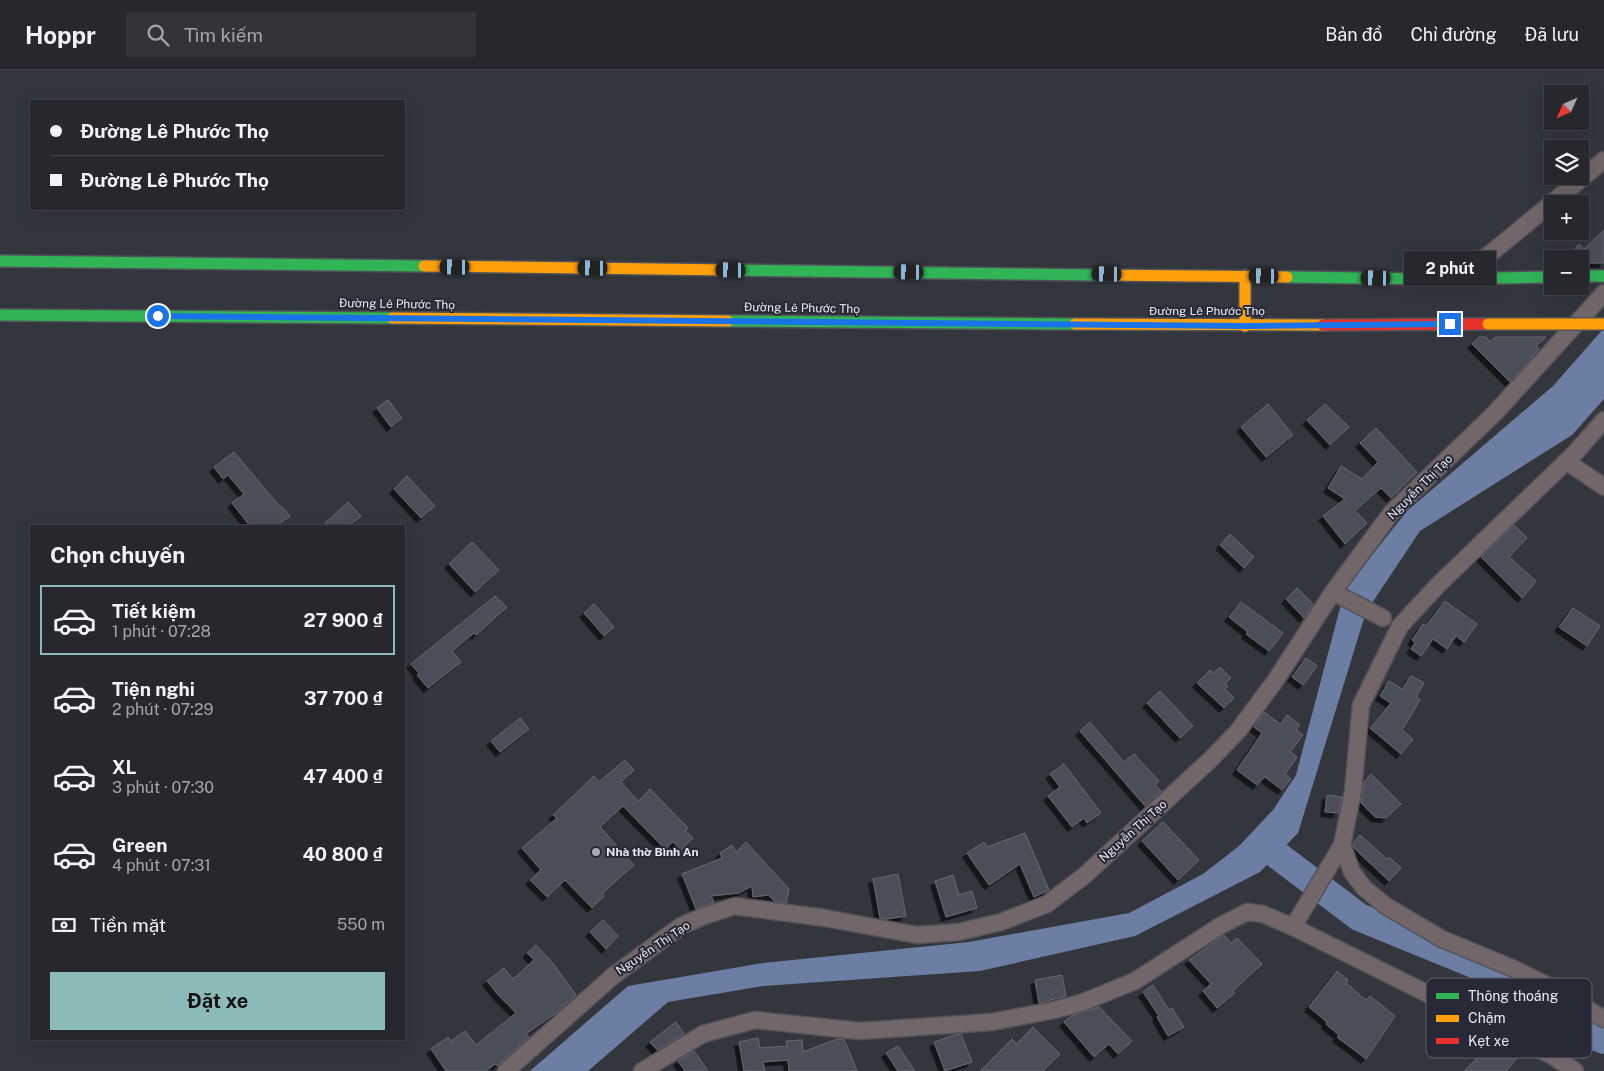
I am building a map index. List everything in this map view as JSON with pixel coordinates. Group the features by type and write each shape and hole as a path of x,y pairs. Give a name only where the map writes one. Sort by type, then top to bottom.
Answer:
{"street":[{"path":"1432,279 1471,264 1492,253 1604,160"},
{"path":"0,261 1432,279 1544,277"},
{"path":"1245,276 1246,326"},
{"path":"1589,276 1604,276"},
{"name":"Nguyễn Thị Tạo","path":"506,1071 613,976 681,926 735,906 825,918 917,935 960,932 1000,922 1047,904 1084,876 1210,760 1238,731 1275,681 1392,512 1495,413 1604,293"},
{"name":"Đường Lê Phước Thọ","path":"0,314 1246,326 1604,324"},
{"path":"1297,921 1338,851 1353,791 1361,705 1400,626 1438,585 1566,461 1604,420"},
{"path":"1566,461 1604,487"},
{"path":"1336,593 1383,618"},
{"path":"1338,851 1364,888 1386,906 1442,939 1532,978"},
{"path":"642,1071 703,1034 755,1020 860,1031 992,1022 1054,1010 1090,1000 1135,981 1220,926 1247,912 1297,921 1426,989"},
{"path":"1592,1012 1604,1019"},
{"path":"1555,1058 1575,1071"}],"water":[{"path":"1604,328 1604,399 1572,435 1420,531 1366,612 1298,833 1260,872 1135,936 980,971 763,986 668,1002 588,1071 530,1071 628,986 763,963 969,942 1129,913 1203,874 1239,846 1273,810 1296,775 1345,589 1407,511 1553,386"}],"building":[{"path":"1604,230 1604,263 1589,263 1589,250 1574,250 1579,244 1584,249"},
{"path":"1479,337 1486,337 1490,342 1495,337 1546,337 1536,346 1539,349 1510,382 1472,344"},
{"path":"388,400 402,418 391,427 377,408"},
{"path":"1268,404 1293,435 1266,457 1241,427"},
{"path":"1325,404 1349,427 1330,445 1307,420"},
{"path":"1376,428 1417,472 1391,498 1381,488 1355,511 1367,523 1345,544 1323,516 1345,499 1328,488 1341,466 1362,479 1378,462 1360,443"},
{"path":"234,452 280,507 290,516 278,525 249,525 232,503 244,494 228,475 223,479 214,467"},
{"path":"407,476 435,506 421,518 394,489"},
{"path":"348,502 361,516 350,525 323,525"},
{"path":"1514,525 1527,538 1509,557 1536,581 1522,598 1481,557"},
{"path":"1230,534 1254,557 1244,568 1220,545"},
{"path":"472,542 499,570 475,592 449,564"},
{"path":"1297,588 1313,604 1304,618 1286,599"},
{"path":"495,596 507,607 476,635 474,633 452,651 461,662 428,688 411,664"},
{"path":"1445,601 1477,624 1464,642 1456,636 1447,649 1433,639 1421,656 1411,649 1415,643 1412,640 1423,624 1426,626"},
{"path":"1241,602 1283,633 1269,651 1246,634 1248,632 1229,617"},
{"path":"594,604 614,627 604,636 584,613"},
{"path":"1573,608 1600,626 1587,646 1559,627"},
{"path":"1306,658 1317,666 1303,685 1292,677"},
{"path":"1220,667 1231,678 1225,684 1228,686 1225,689 1234,698 1224,708 1197,683 1210,670 1213,673"},
{"path":"1411,676 1424,683 1416,697 1420,700 1402,730 1413,739 1401,754 1370,728 1391,703 1380,696 1389,681 1402,689"},
{"path":"1160,691 1193,726 1180,738 1147,703"},
{"path":"1264,712 1280,724 1287,715 1300,725 1296,730 1303,735 1290,752 1297,757 1285,774 1291,779 1282,790 1265,777 1257,785 1237,770 1262,733 1254,727"},
{"path":"520,718 529,729 500,752 491,741"},
{"path":"1090,722 1124,762 1134,754 1159,781 1155,785 1161,791 1145,806 1080,731"},
{"path":"625,760 634,770 621,782 638,801 650,789 688,828 685,830 693,838 681,850 673,842 665,849 623,806 600,827 634,865 602,894 604,896 592,908 565,880 547,897 530,880 541,870 522,848 557,818 553,815 594,776 599,782"},
{"path":"1064,764 1101,813 1087,823 1084,818 1072,827 1048,796 1060,787 1050,774"},
{"path":"1371,774 1401,804 1386,818 1375,817 1361,803 1364,782"},
{"path":"1327,795 1342,797 1338,813 1325,812"},
{"path":"1163,822 1199,860 1178,880 1142,841"},
{"path":"1025,833 1049,890 1034,897 1020,864 989,885 967,853 984,842 987,847"},
{"path":"1360,835 1387,859 1389,857 1401,868 1389,881 1353,847 1353,843"},
{"path":"746,842 789,889 786,903 774,901 768,895 753,897 752,886 739,893 711,896 714,902 696,909 682,874 722,858 720,853 732,845 736,852"},
{"path":"898,874 906,916 887,919 880,918 873,879"},
{"path":"953,875 959,895 972,891 977,908 946,917 935,881"},
{"path":"603,920 618,936 606,949 590,932"},
{"path":"1224,935 1231,943 1237,938 1262,964 1233,991 1235,993 1217,1008 1203,991 1211,984 1189,960"},
{"path":"536,945 552,962 576,995 556,1013 526,1034 529,1037 497,1066 495,1064 486,1071 446,1071 431,1049 448,1037 451,1041 465,1031 476,1045 516,1013 487,981 504,968 513,979 534,960 527,953"},
{"path":"1337,971 1348,980 1346,983 1366,1000 1370,996 1395,1016 1366,1059 1337,1037 1339,1035 1326,1024 1327,1022 1309,1007"},
{"path":"1062,975 1066,996 1039,1003 1035,980"},
{"path":"1153,985 1169,1010 1172,1008 1184,1027 1168,1036 1157,1017 1159,1016 1143,992"},
{"path":"1099,1007 1132,1041 1118,1054 1109,1044 1094,1057 1064,1022 1071,1016"},
{"path":"676,1022 684,1034 657,1050 650,1042"},
{"path":"1033,1027 1060,1054 1043,1071 980,1071 1012,1039 1016,1044"},
{"path":"961,1034 972,1062 945,1071 934,1042"},
{"path":"758,1038 760,1048 787,1046 786,1041 802,1040 803,1052 837,1039 844,1039 857,1071 789,1071 788,1060 763,1062 765,1071 744,1071 739,1042"},
{"path":"898,1046 915,1071 898,1071 886,1053"},
{"path":"694,1051 708,1071 685,1071 678,1061"},
{"path":"1477,1058 1517,1058 1506,1071 1464,1071"}],"waterway":[{"path":"1277,855 1359,917 1508,978"},
{"path":"1592,1035 1604,1040"}],"traffic: fast":[{"path":"0,261 424,266"},
{"path":"730,270 1098,275"},
{"path":"1589,276 1604,276"},
{"path":"1287,277 1433,279 1544,277"},
{"path":"0,315 392,318"},
{"path":"728,321 1075,324"}],"traffic: slow":[{"path":"424,266 730,270"},
{"path":"1098,275 1287,277"},
{"path":"1245,276 1245,326"},
{"path":"392,318 728,321"},
{"path":"1075,324 1323,325"},
{"path":"1488,324 1604,324"}],"traffic: jam":[{"path":"1323,325 1488,324"}],"place":[{"name":"Nhà thờ Bình An","path":"596,852"}],"route":[{"path":"158,316 1246,326 1450,324"}]}
